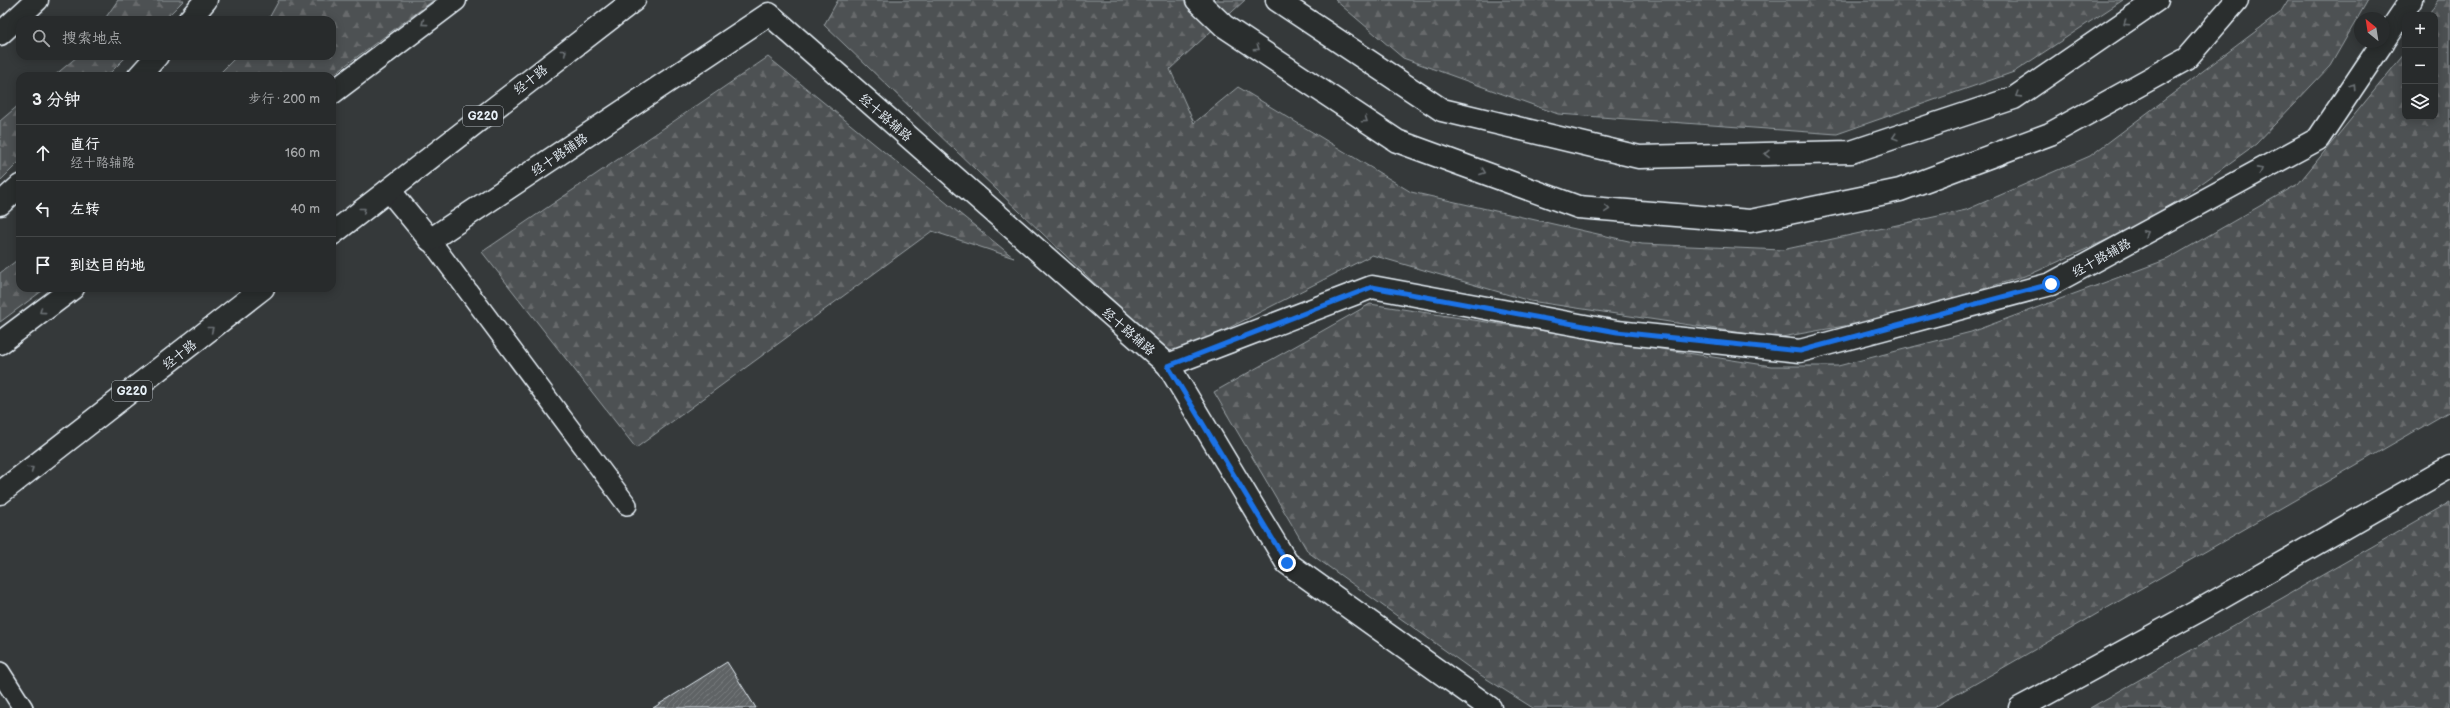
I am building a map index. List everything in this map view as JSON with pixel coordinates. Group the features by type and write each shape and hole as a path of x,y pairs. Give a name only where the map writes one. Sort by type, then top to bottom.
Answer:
{"main road":[{"path":"20,16 37,0"},
{"path":"192,16 206,0"},
{"path":"336,90 455,0"},
{"name":"经十路","path":"336,231 588,34 634,0"},
{"path":"588,34 645,0"},
{"path":"1197,0 1224,26 1397,141 1578,207 1750,221 1900,190 2050,134 2186,59 2237,0"},
{"path":"1277,0 1442,110 1639,157 1851,152 2014,98 2157,0"},
{"name":"经十路辅路","path":"2390,31 2411,0"},
{"name":"经十路辅路","path":"430,240 769,14 1168,366 1372,287 1617,332 1800,351 2051,284 2318,139 2378,48"},
{"path":"0,34 16,19"},
{"path":"143,72 154,60"},
{"path":"0,204 16,190"},
{"path":"389,190 430,240"},
{"path":"0,344 69,292"},
{"name":"经十路","path":"0,493 258,292"},
{"path":"1168,366 1287,563 1490,708"},
{"path":"2020,708 2200,610 2450,467"}],"lane":[{"path":"430,240 627,505"},
{"path":"0,672 23,708"}],"green space":[{"path":"118,0 184,0 168,16 107,16"},
{"path":"279,0 434,0 336,72 221,72 233,60 336,60 336,16 270,16"},
{"path":"838,0 1245,0 1170,69 1194,123 1238,87 1411,192 1642,244 1782,250 1966,210 2090,156 2280,13 2288,0 2368,0 2361,12 2354,12 2354,24 2330,66 2256,144 2151,220 2031,274 1890,318 1776,338 1530,301 1372,255 1172,357 824,25"},
{"path":"1335,0 2123,0 2014,72 1837,134 1558,114 1403,58"},
{"path":"2438,0 2450,0 2450,411 1933,708 1533,708 1471,669 1308,552 1214,392 1370,304 1771,366 1838,366 1971,332 2168,259 2298,184 2402,57 2402,120 2438,120 2438,12 2431,12"},
{"path":"768,57 1014,258 932,231 636,448 482,252"},
{"path":"73,60 123,60 111,72 59,72"},
{"path":"16,107 16,165 0,181 0,121"},
{"path":"16,261 16,292 41,292 0,322 0,273"},
{"path":"2450,502 2450,708 2090,708"}],"building":[{"path":"727,662 756,708 653,708"}],"route":[{"path":"1287,563 1168,366 1372,287 1617,332 1800,351 2051,284"}]}
